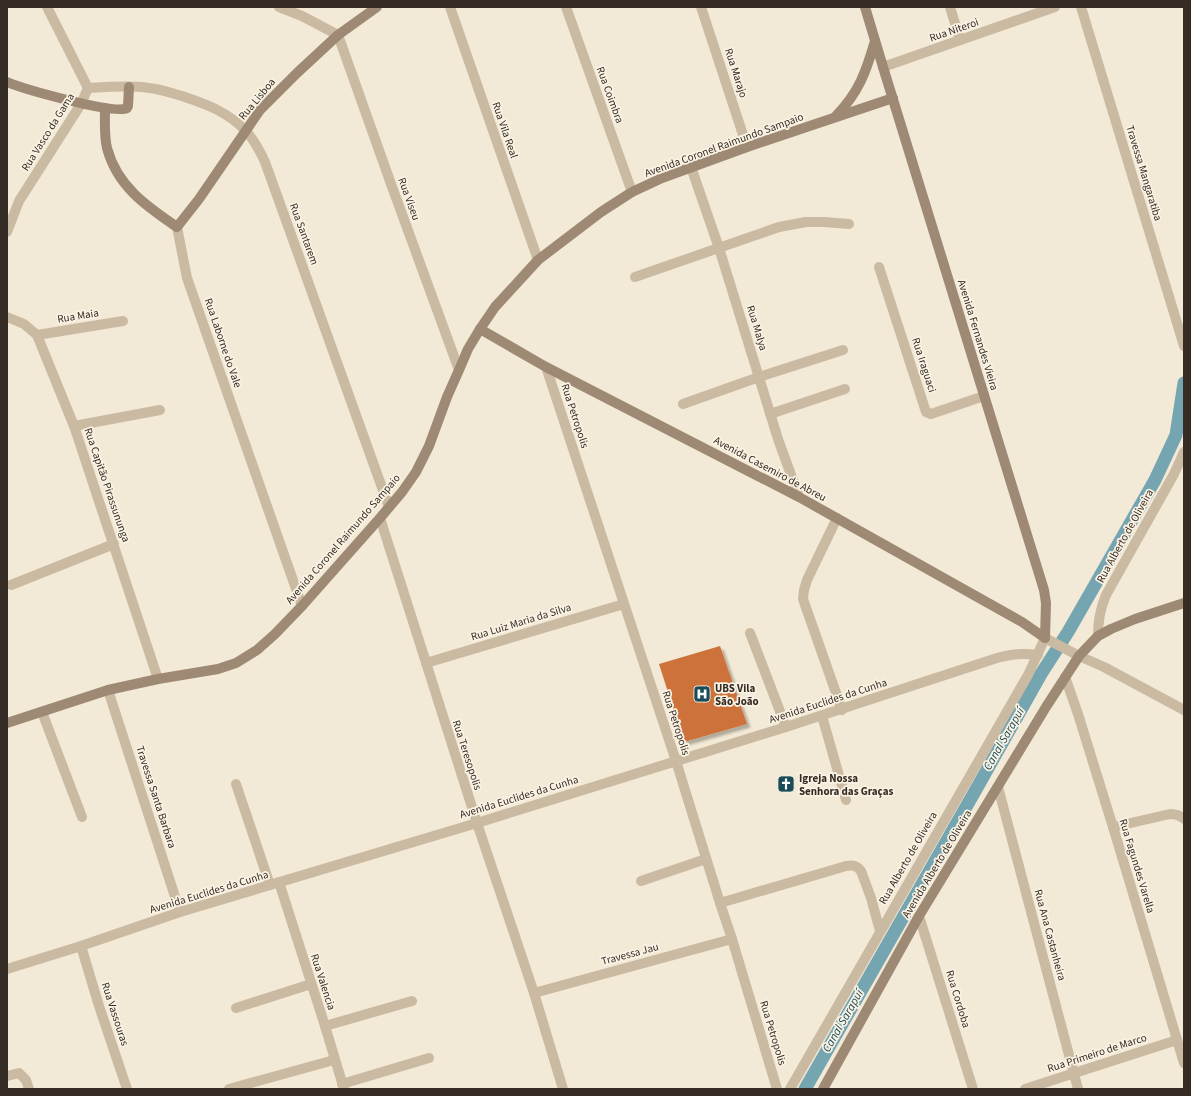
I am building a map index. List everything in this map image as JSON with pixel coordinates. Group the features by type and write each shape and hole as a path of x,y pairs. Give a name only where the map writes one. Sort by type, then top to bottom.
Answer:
{"main road":[{"name":"Rua Lisboa","path":"176,227 199,199 260,110 338,35 377,7"},
{"name":"Avenida Fernandes Vieira","path":"866,7 875,41 1044,590 1049,641"},
{"path":"834,118 848,104 857,89 863,77 875,41"},
{"path":"7,82 81,104 105,108 126,109 128,106 129,87"},
{"name":"Avenida Coronel Raimundo Sampaio","path":"7,723 108,690 158,679 218,669 236,663 257,650 302,606 380,518 416,472 430,446 447,397 468,349 494,307 538,260 601,212 632,192 692,167 747,147 893,98"},
{"path":"105,108 107,147 113,167 134,195 154,212 176,227"},
{"name":"Avenida Casemiro de Abreu","path":"480,329 546,367 799,497 1022,622 1049,641"},
{"path":"1079,656 1098,636 1111,629 1135,619 1184,603"},
{"name":"Avenida Alberto de Oliveira","path":"823,1089 919,916 1079,656"}],"street":[{"path":"47,7 88,88"},
{"path":"279,7 302,16 338,35"},
{"name":"Rua Vila Real","path":"450,7 538,260"},
{"name":"Rua Coimbra","path":"566,7 632,192"},
{"name":"Rua Marajo","path":"701,7 747,147"},
{"path":"950,7 960,40"},
{"name":"Rua Niteroi","path":"883,67 1056,7"},
{"name":"Travessa Mangaratiba","path":"1081,7 1184,346"},
{"name":"Rua Viseu","path":"338,35 401,213 459,370"},
{"name":"Rua Santarem","path":"88,88 149,88 165,91 205,104 225,114 246,131 257,145 266,162 389,507"},
{"name":"Rua Vasco da Gama","path":"7,231 20,201 81,104 88,88"},
{"name":"Rua Malya","path":"692,167 719,248 778,439 799,497"},
{"path":"635,277 779,227 812,222 849,224"},
{"name":"Rua Laborne do Vale","path":"176,227 187,278 302,606"},
{"name":"Rua Iraguaci","path":"879,267 926,412 931,414 984,396"},
{"path":"7,317 24,324 37,334"},
{"name":"Rua Maia","path":"37,334 123,321"},
{"name":"Rua Capitão Pirassununga","path":"37,334 74,426 158,679"},
{"path":"683,404 759,376 843,350"},
{"name":"Rua Petropolis","path":"546,367 676,761 732,938 777,1089"},
{"path":"770,414 845,389"},
{"path":"74,426 160,410"},
{"name":"Rua Alberto de Oliveira","path":"1098,636 1098,622 1106,595 1174,474 1184,452"},
{"name":"Rua Teresopolis","path":"380,518 477,823 534,993 563,1089"},
{"path":"837,518 807,580 803,599 842,710"},
{"path":"11,585 114,544"},
{"name":"Rua Luiz Maria da Silva","path":"426,663 624,604"},
{"path":"750,632 786,727"},
{"path":"1049,641 1184,710"},
{"name":"Rua Alberto de Oliveira","path":"790,1089 1020,689 1038,654 1049,641"},
{"name":"Avenida Euclides da Cunha","path":"7,969 81,946 180,912 477,823 842,710 1011,654 1038,654"},
{"name":"Rua Fagundes Varella","path":"1065,677 1113,827 1184,1063"},
{"name":"Travessa Santa Barbara","path":"108,690 180,912"},
{"path":"42,712 82,817"},
{"path":"822,716 846,800"},
{"name":"Rua Valencia","path":"236,784 275,884 311,984 343,1087"},
{"name":"Rua Ana Castanheira","path":"998,786 1078,1089"},
{"path":"1113,827 1170,814 1176,814 1184,819"},
{"path":"641,881 706,859"},
{"path":"720,903 853,865 861,870 871,898 880,931"},
{"name":"Rua Cordoba","path":"919,916 973,1089"},
{"name":"Travessa Jau","path":"534,993 732,938"},
{"name":"Rua Vassouras","path":"81,946 99,1006 127,1089"},
{"path":"236,1008 311,984"},
{"path":"325,1026 412,1002"},
{"name":"Rua Primeiro de Marco","path":"1025,1089 1177,1040"},
{"path":"343,1087 429,1058"},
{"path":"230,1089 334,1060"},
{"path":"7,1076 19,1073 26,1080 29,1089"}],"building":[{"name":"UBS Vila São João","path":"720,646 747,724 684,742 659,664"}],"waterway":[{"name":"Canal Sarapuí","path":"805,1089 1041,674 1068,632 1155,480 1176,435 1184,383"}],"place":[{"name":"UBS Vila São João","path":"702,694"},
{"name":"Igreja Nossa Senhora das Graças","path":"786,784"}]}
